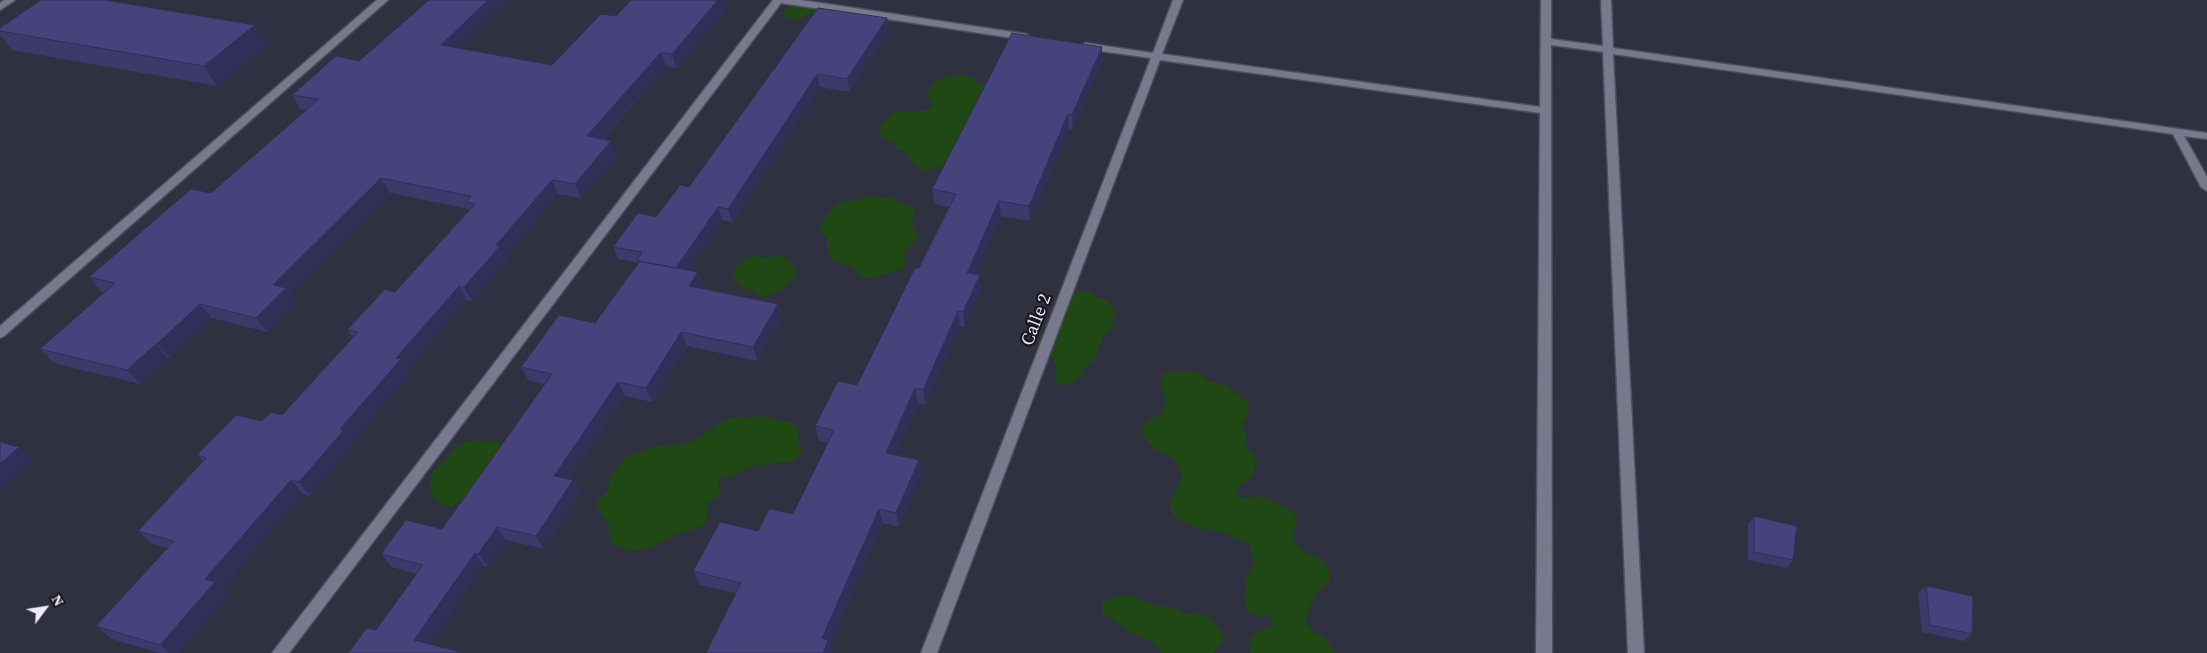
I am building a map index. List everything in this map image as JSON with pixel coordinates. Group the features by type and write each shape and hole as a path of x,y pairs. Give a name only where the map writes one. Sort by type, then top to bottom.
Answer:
{"street":[{"path":"0,7 10,0"},
{"path":"0,332 383,0"},
{"path":"280,653 778,0"},
{"path":"782,0 1038,39"},
{"name":"Calle 2","path":"929,653 1178,0"},
{"path":"1544,653 1546,0"},
{"path":"1606,0 1636,653"},
{"path":"1546,41 2207,136"},
{"path":"1078,45 1546,111"},
{"path":"2176,131 2207,187"}],"green space":[{"path":"798,0 826,2 841,6 820,14 812,14 798,19 790,19 784,16 782,12"},
{"path":"956,75 966,75 973,78 975,83 984,83 986,88 949,165 922,170 910,161 905,151 897,150 895,144 881,137 880,126 895,111 921,111 934,107 927,95 933,83"},
{"path":"875,195 882,198 892,197 898,202 913,208 916,213 912,219 912,226 919,236 904,253 906,266 869,278 860,277 851,266 834,262 827,250 827,237 818,232 822,222 838,202 857,200"},
{"path":"756,255 766,258 780,255 791,261 796,272 795,276 781,290 762,297 752,290 741,288 740,285 733,281 734,270 746,258"},
{"path":"1072,290 1091,292 1096,297 1105,299 1115,310 1114,323 1111,330 1104,335 1093,362 1085,366 1083,374 1069,385 1059,384 1054,378 1057,371 1053,358 1043,346 1042,338 1049,318 1056,314"},
{"path":"1171,371 1192,371 1201,374 1207,380 1225,385 1245,399 1249,407 1248,416 1242,422 1247,439 1243,447 1252,452 1255,460 1255,469 1251,477 1236,488 1238,496 1248,498 1258,495 1287,508 1295,515 1297,525 1291,533 1296,543 1303,551 1324,561 1329,571 1330,581 1315,595 1307,613 1306,623 1313,631 1325,638 1336,653 1251,653 1249,642 1255,633 1274,624 1268,615 1257,616 1247,610 1244,600 1246,591 1245,581 1254,563 1249,544 1219,531 1197,528 1178,520 1172,513 1169,504 1182,473 1173,458 1155,449 1143,436 1142,428 1146,422 1163,412 1165,397 1161,390 1162,375"},
{"path":"763,415 771,419 791,422 798,428 797,441 801,445 801,454 793,461 788,463 779,461 769,465 753,465 732,476 721,478 717,482 722,493 708,503 707,521 703,526 674,535 653,547 636,551 630,551 612,544 609,524 598,509 597,503 599,498 608,491 609,480 626,457 648,448 690,442 725,420 741,416 750,418"},
{"path":"482,440 487,442 496,441 501,445 503,456 470,496 451,507 439,503 430,491 431,473 455,447 465,442"},
{"path":"1133,596 1153,605 1175,608 1184,614 1207,615 1221,630 1224,640 1213,653 1162,653 1152,642 1130,632 1102,613 1101,603 1111,598"}],"building":[{"path":"41,0 105,0 255,25 204,66 0,31 0,28"},
{"path":"429,0 488,0 441,45 552,65 601,14 616,16 631,0 718,0 672,54 661,52 587,136 611,141 575,184 552,180 496,245 500,246 464,287 459,286 396,358 401,359 340,429 344,430 299,482 291,480 205,579 215,582 160,645 96,626 174,541 138,531 206,458 197,455 236,415 262,421 271,412 282,415 358,332 347,330 385,289 395,292 475,204 466,202 471,196 381,178 273,285 286,288 256,318 200,304 127,370 40,349 115,283 89,277 191,189 211,193 319,99 292,95 336,56 359,61"},
{"path":"818,8 887,18 847,79 817,74 728,209 718,207 676,268 637,261 642,252 613,247 638,213 656,217 680,185 689,187"},
{"path":"1012,33 1102,47 1072,115 1068,114 1029,206 999,201 967,273 980,275 963,312 958,311 923,390 915,388 886,453 919,460 896,513 879,509 822,638 828,640 823,653 706,653 741,583 693,571 720,522 758,531 769,509 793,514 834,430 815,426 838,381 857,385 915,268 919,268 956,194 932,189"},
{"path":"640,261 698,272 689,286 778,304 753,347 681,332 646,388 618,382 554,476 573,480 536,536 497,527 478,554 475,553 414,640 464,653 348,653 367,628 376,630 423,565 381,554 406,520 442,529 552,374 521,367 559,315 595,323"},
{"path":"0,442 19,447 0,464"},
{"path":"1754,516 1797,526 1793,560 1754,552"},
{"path":"1926,586 1973,596 1972,634 1930,625"}]}
